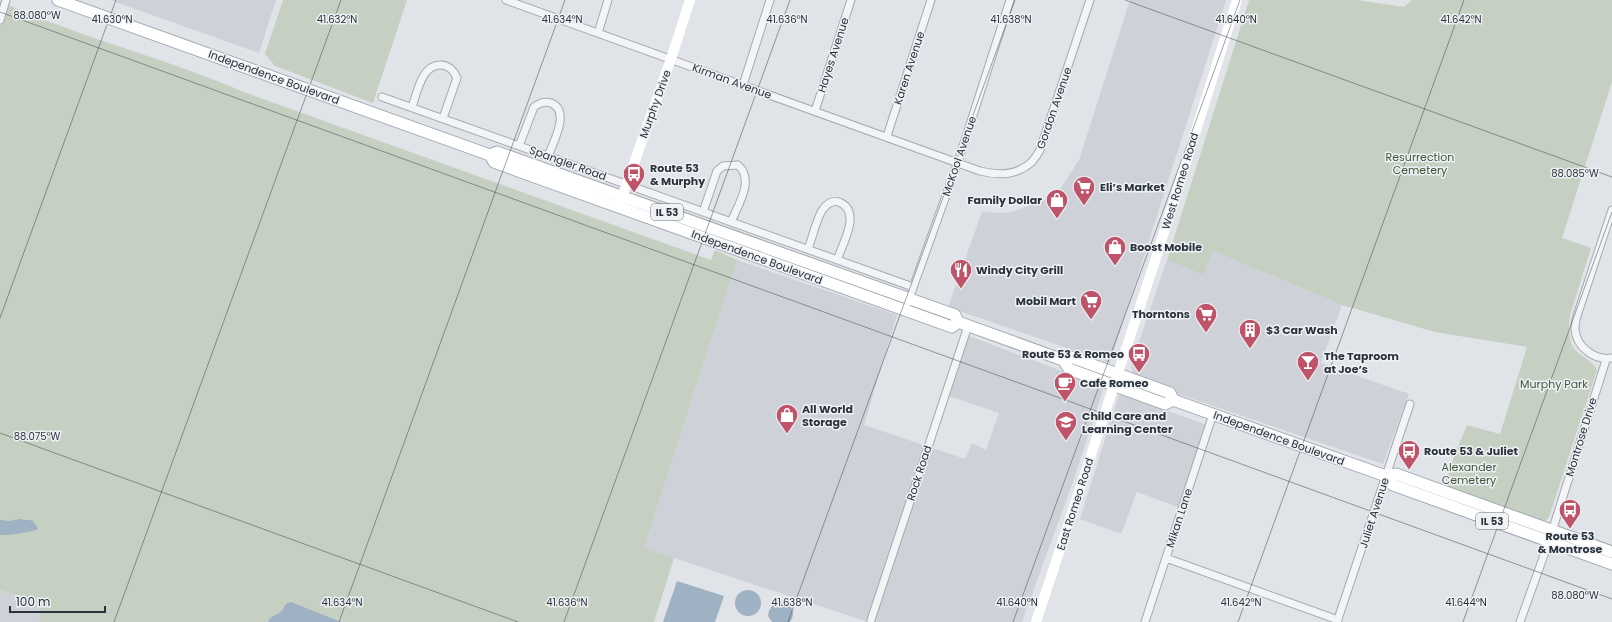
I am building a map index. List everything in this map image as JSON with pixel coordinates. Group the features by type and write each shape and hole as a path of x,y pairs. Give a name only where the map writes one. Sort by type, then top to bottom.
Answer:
{"main road":[{"name":"Independence Boulevard","path":"58,0 490,156 494,162 618,207 907,304"},
{"name":"Murphy Drive","path":"618,207 671,59 690,0"},
{"name":"West Romeo Road","path":"1113,385 1154,264 1237,0"},
{"name":"Independence Boulevard","path":"490,156 497,152 622,196 907,304 952,327 963,324 1063,360 1069,369 1165,404 1173,400 1386,476 1396,474 1612,552"},
{"name":"Independence Boulevard","path":"1063,360 1071,357 1170,393 1173,400"},
{"name":"East Romeo Road","path":"1036,622 1113,385"},
{"name":"Independence Boulevard","path":"1386,476 1392,485 1612,564"}],"street":[{"path":"0,20 6,0"},
{"name":"Kirman Avenue","path":"506,0 528,4 598,33 958,162"},
{"path":"598,33 608,0"},
{"path":"743,85 770,0"},
{"name":"Hayes Avenue","path":"815,111 851,0"},
{"name":"Karen Avenue","path":"887,136 931,0"},
{"name":"McKool Avenue","path":"907,304 958,162 1010,0"},
{"name":"Gordon Avenue","path":"958,162 994,174 1011,173 1029,165 1040,150 1090,0"},
{"path":"412,107 426,72 432,66 447,66 454,72 457,78 443,118"},
{"name":"Spangler Road","path":"382,96 913,287"},
{"path":"520,146 534,107 544,102 551,103 558,108 561,118 548,156"},
{"path":"703,212 717,171 723,166 738,165 743,170 746,183 731,222"},
{"path":"808,249 823,209 828,203 837,201 846,205 851,213 851,221 837,260"},
{"name":"Montrose Drive","path":"1520,622 1549,542 1609,359 1593,356 1581,345 1575,330 1577,316 1612,212"},
{"name":"Rock Road","path":"871,620 963,324"},
{"name":"Juliet Avenue","path":"1337,621 1410,404"},
{"name":"Mikan Lane","path":"1145,622 1213,414"},
{"path":"1166,558 1337,621"}],"shaded area":[{"path":"110,0 276,0 259,53"},
{"path":"1130,0 1226,0 1110,363 948,307 982,212 1008,213 1056,196 1079,160"},
{"path":"1213,251 1342,305 1321,363 1409,394 1383,464 1140,381 1133,374 1131,365 1167,260 1203,275"},
{"name":"All World Storage","path":"737,260 897,315 864,425 965,459 972,443 986,450 999,413 949,396 969,336 1104,387 1073,482 1022,622 868,622 644,548"},
{"path":"1119,394 1213,427 1186,510 1137,492 1121,534 1080,519"},
{"path":"0,590 40,603 39,622 0,622"}],"green space":[{"path":"283,0 407,0 373,103 275,66 265,54"},
{"name":"Resurrection Cemetery","path":"1249,0 1357,0 1404,7 1412,0 1612,0 1612,82 1562,238 1591,248 1570,315 1569,329 1570,340 1574,349 1591,362 1597,370 1549,517 1545,521 1539,521 1444,486 1467,425 1500,434 1527,347 1435,332 1342,305 1213,251 1203,275 1167,260"},
{"path":"0,1 61,26 185,69 246,93 711,260 715,250 737,260 644,548 674,558 654,622 39,622 40,603 0,590"}],"water":[{"path":"20,519 34,522 38,529 20,534 0,535 0,520 9,521"},
{"path":"677,581 724,596 715,622 663,622"},
{"path":"748,590 757,594 761,603 757,612 748,616 739,612 735,603 739,594"},
{"path":"779,601 787,603 792,608 793,615 790,622 772,622 768,616 774,603"},
{"path":"291,602 341,622 268,622 270,618 281,612 286,604"}],"place":[{"name":"Route 53 & Murphy","path":"634,194"},
{"name":"Eli’s Market","path":"1084,206"},
{"name":"Family Dollar","path":"1057,220"},
{"name":"Boost Mobile","path":"1115,266"},
{"name":"Windy City Grill","path":"961,290"},
{"name":"Mobil Mart","path":"1091,320"},
{"name":"Thorntons","path":"1206,334"},
{"name":"$3 Car Wash","path":"1250,350"},
{"name":"Route 53 & Romeo","path":"1139,374"},
{"name":"The Taproom at Joe’s","path":"1308,382"},
{"name":"Cafe Romeo","path":"1065,402"},
{"name":"All World Storage","path":"787,434"},
{"name":"Child Care and Learning Center","path":"1066,442"},
{"name":"Route 53 & Juliet","path":"1409,470"},
{"name":"Route 53 & Montrose","path":"1570,530"}],"park label":[{"name":"Murphy Park","path":"1554,384"},
{"name":"Alexander Cemetery","path":"1469,473"}]}
